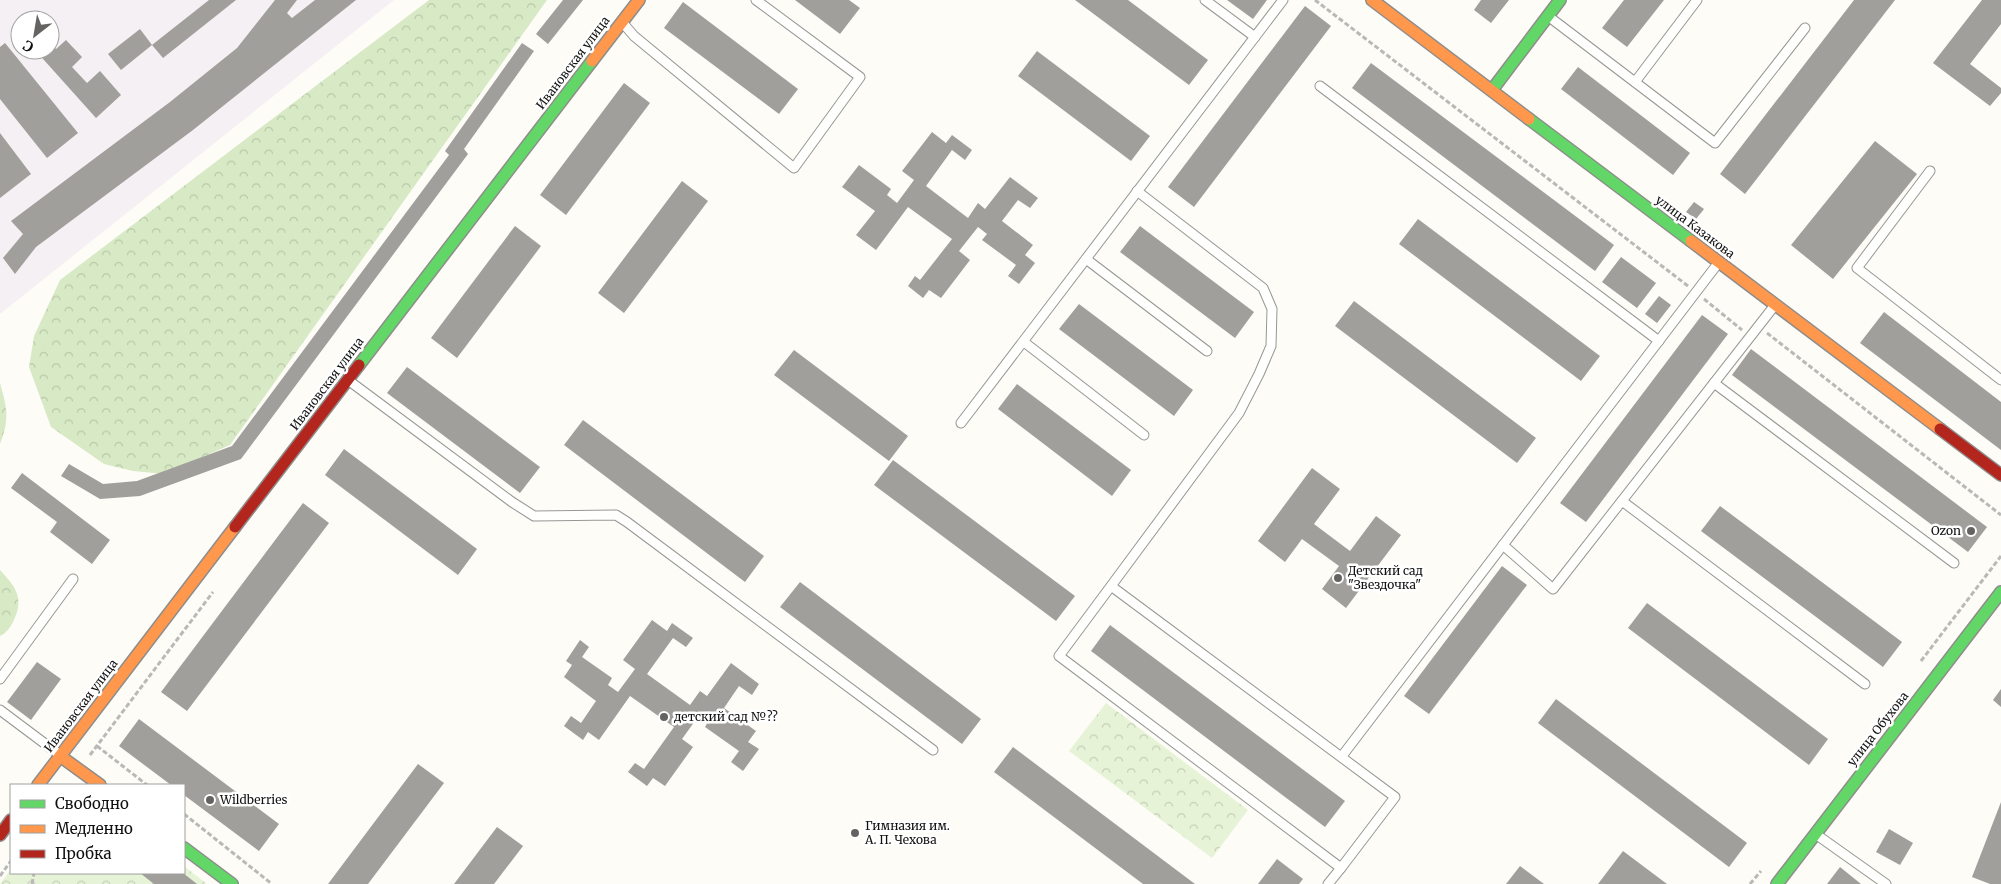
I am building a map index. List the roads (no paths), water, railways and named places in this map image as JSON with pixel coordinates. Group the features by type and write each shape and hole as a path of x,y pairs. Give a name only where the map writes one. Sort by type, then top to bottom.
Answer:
{"street":[{"name":"Ивановская улица","path":"39,784 639,0"},
{"name":"улица Казакова","path":"1372,0 2001,476"},
{"path":"1492,90 1560,0"},
{"name":"улица Обухова","path":"1777,884 2001,592"},
{"path":"60,756 99,784"},
{"path":"0,835 10,821"},
{"path":"185,849 232,884"}],"lane":[{"path":"622,22 634,36 794,168 860,76 756,0"},
{"path":"1205,0 1254,37"},
{"path":"961,424 1283,0"},
{"path":"1634,82 1697,0"},
{"path":"1548,16 1715,143 1805,28"},
{"path":"1320,86 1659,341"},
{"path":"1930,171 1857,268 2001,380"},
{"path":"1138,191 1263,288 1272,309 1271,346 1239,413 1059,656 1341,868"},
{"path":"1086,259 1207,351"},
{"path":"1342,756 1719,262"},
{"path":"1503,545 1553,588 1775,305"},
{"path":"1024,342 1144,435"},
{"path":"348,379 512,502 534,516 616,515 628,522 933,750"},
{"path":"1714,383 1954,563"},
{"path":"1622,501 1865,684"},
{"path":"0,679 73,579"},
{"path":"1111,586 1395,797 1328,884"},
{"path":"0,710 60,756"},
{"path":"1815,834 1886,884"}],"place":[{"name":"Ozon","path":"1971,531"},
{"name":"Детский сад \"Звездочка\"","path":"1338,578"},
{"name":"детский сад №??","path":"664,717"},
{"name":"Wildberries","path":"210,800"},
{"name":"Гимназия им. А. П. Чехова","path":"855,833"}]}
